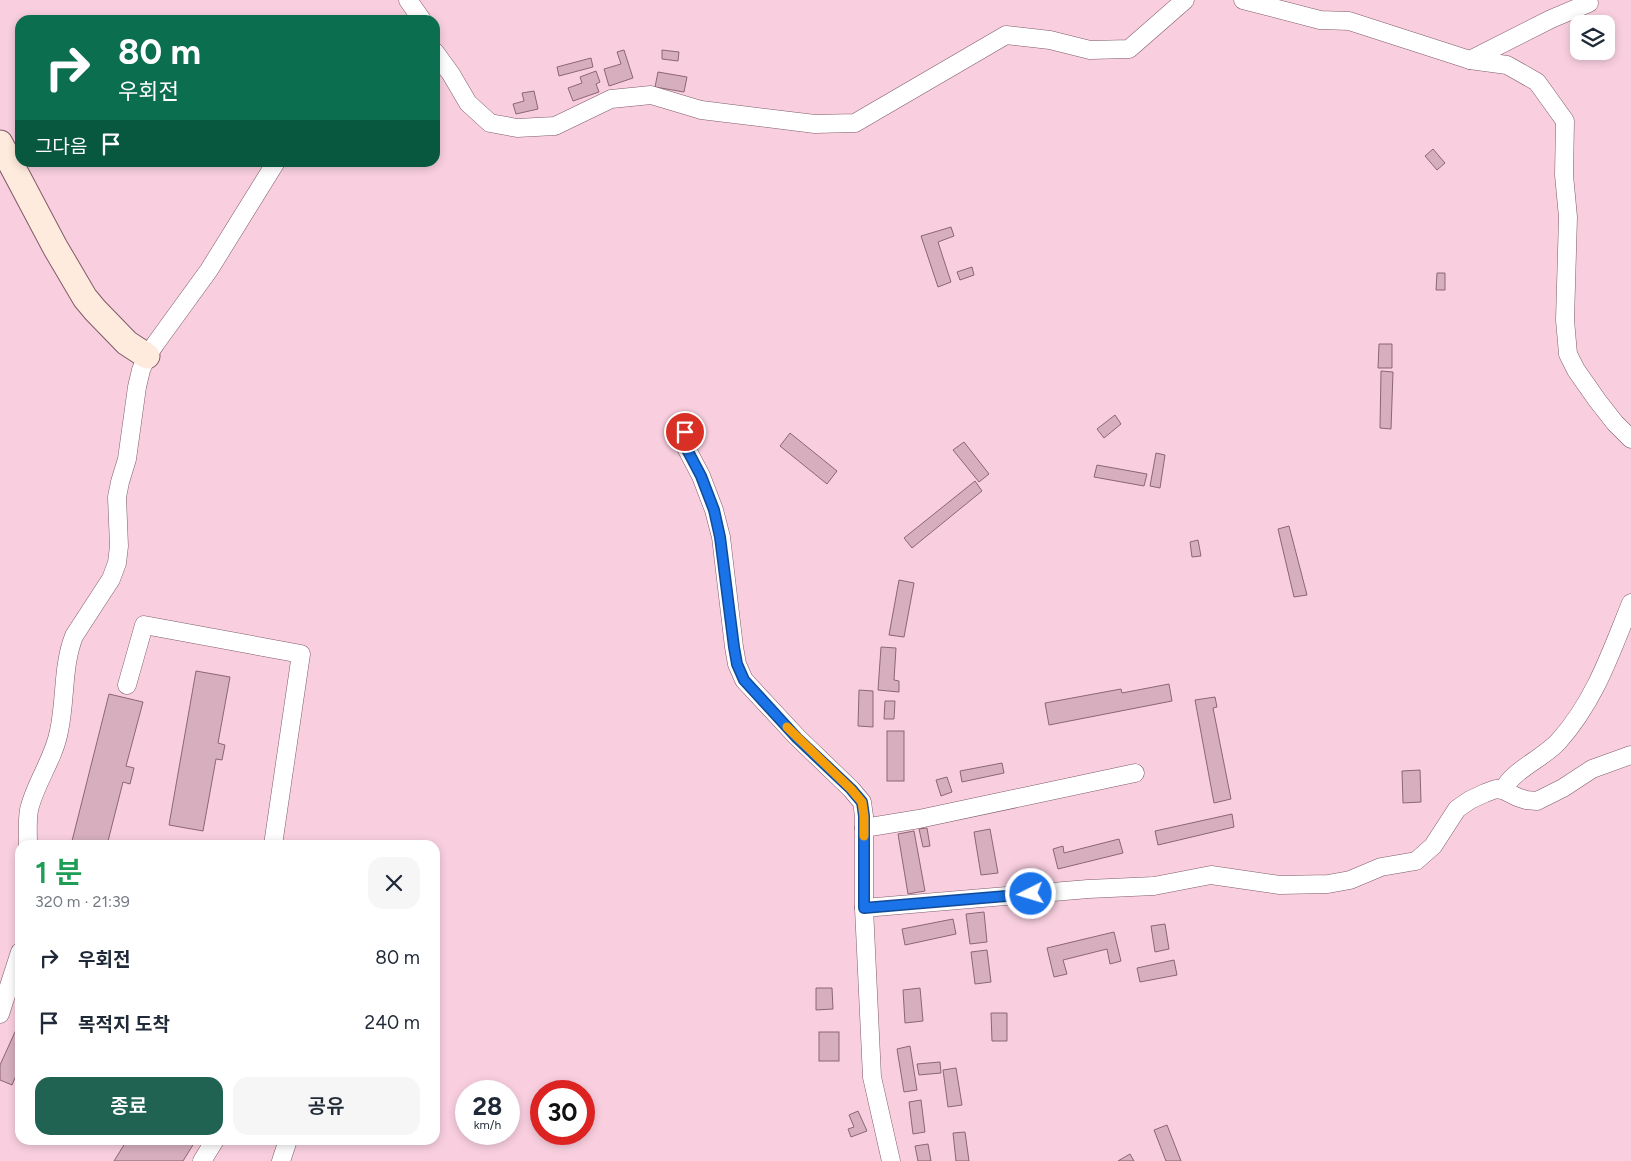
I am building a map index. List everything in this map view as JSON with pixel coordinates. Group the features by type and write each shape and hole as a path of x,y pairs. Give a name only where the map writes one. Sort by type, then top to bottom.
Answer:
{"street":[{"path":"408,0 418,15"},
{"path":"440,59 468,103 490,123 517,128 555,126 611,99 651,95 701,110 815,124 855,123 1006,35 1050,40 1090,50 1129,49 1185,0"},
{"path":"1243,0 1320,20 1349,21 1470,60 1507,65 1537,82 1565,121 1564,175 1568,217 1565,320 1568,354 1576,370 1597,400 1615,423 1631,439"},
{"path":"1470,60 1551,19 1589,3"},
{"path":"0,144 55,247 86,298 127,343 147,356"},
{"path":"28,840 29,810 59,733 63,708 64,682 71,644 74,636 111,579 117,562 119,546 117,497 127,459 141,370 147,356 210,270 273,167"},
{"path":"685,432 682,440 701,476 714,510 720,537 734,647 737,664 744,680 797,738 851,789 862,802 864,828 864,908 872,1077 880,1120 891,1161"},
{"path":"1503,790 1514,775 1536,761 1557,743 1575,721 1601,677 1631,602"},
{"path":"127,685 144,625 301,654 274,840"},
{"path":"864,908 1088,889 1154,886 1211,875 1280,885 1328,884 1350,880 1381,867 1416,861 1433,846 1457,809 1485,793 1496,789 1503,790 1526,800 1537,801 1563,788 1592,769 1631,755"},
{"path":"864,828 919,819 1135,772"},
{"path":"0,1014 15,968"},
{"path":"202,1161 212,1145"},
{"path":"281,1161 286,1145"}],"building":[{"path":"624,50 633,78 609,86 604,69 621,64 617,52"},
{"path":"662,50 679,52 678,61 662,59"},
{"path":"591,58 593,67 559,76 557,67"},
{"path":"596,71 600,82 596,84 599,92 573,101 568,88 582,83 580,77"},
{"path":"658,72 687,77 684,92 655,87"},
{"path":"534,91 538,109 516,114 513,104 524,101 522,93"},
{"path":"1433,149 1445,163 1437,170 1425,156"},
{"path":"951,227 954,236 938,242 951,282 938,287 921,236"},
{"path":"972,267 974,275 960,280 957,272"},
{"path":"1437,273 1445,273 1445,290 1436,290"},
{"path":"1379,344 1392,344 1392,368 1378,368"},
{"path":"1381,371 1393,372 1391,429 1380,428"},
{"path":"1115,415 1121,424 1104,438 1097,429"},
{"path":"790,433 837,471 827,484 780,446"},
{"path":"964,442 989,474 979,482 953,450"},
{"path":"1156,453 1165,455 1160,488 1150,486"},
{"path":"1097,465 1147,474 1144,486 1094,477"},
{"path":"975,481 982,491 912,548 904,538"},
{"path":"1289,526 1307,595 1294,597 1278,529"},
{"path":"1198,540 1201,556 1192,557 1190,542"},
{"path":"899,580 914,583 904,637 889,635"},
{"path":"881,647 896,648 894,680 899,681 899,692 878,690"},
{"path":"196,671 230,677 218,743 225,745 222,760 216,759 203,831 169,825"},
{"path":"1169,684 1172,701 1049,725 1045,703 1121,689 1122,693"},
{"path":"859,690 873,691 873,727 858,726"},
{"path":"109,694 143,702 126,766 134,768 130,784 123,782 108,840 72,840"},
{"path":"1215,697 1217,707 1213,708 1231,799 1214,803 1195,700"},
{"path":"885,701 895,701 894,719 884,719"},
{"path":"887,731 904,731 904,781 887,781"},
{"path":"1002,763 1004,773 962,782 960,771"},
{"path":"1420,770 1421,802 1403,803 1402,771"},
{"path":"947,777 952,792 941,796 936,780"},
{"path":"1232,814 1234,827 1158,845 1155,831"},
{"path":"927,828 930,846 923,847 919,829"},
{"path":"990,829 998,873 981,875 974,832"},
{"path":"914,831 925,891 908,894 898,834"},
{"path":"1119,839 1123,853 1058,869 1053,849 1063,846 1064,853"},
{"path":"984,912 987,942 970,944 966,914"},
{"path":"953,919 956,934 905,945 902,929"},
{"path":"1165,924 1169,949 1155,952 1151,926"},
{"path":"1114,932 1121,961 1110,964 1107,949 1063,960 1067,974 1054,977 1047,948"},
{"path":"987,950 991,982 975,984 971,952"},
{"path":"1174,960 1177,975 1140,982 1137,968"},
{"path":"816,988 832,988 833,1009 816,1010"},
{"path":"920,988 923,1021 905,1023 903,990"},
{"path":"991,1013 1007,1013 1007,1041 992,1041"},
{"path":"15,1032 15,1078 12,1085 0,1080 0,1065"},
{"path":"819,1032 839,1032 839,1061 819,1061"},
{"path":"910,1046 917,1090 904,1092 897,1049"},
{"path":"940,1062 941,1073 919,1075 917,1064"},
{"path":"956,1068 962,1105 948,1107 943,1070"},
{"path":"921,1100 925,1132 913,1134 909,1102"},
{"path":"858,1111 867,1131 851,1137 848,1129 854,1127 849,1115"},
{"path":"1167,1125 1181,1161 1166,1161 1154,1130"},
{"path":"965,1132 969,1161 956,1161 953,1133"},
{"path":"928,1144 931,1161 918,1161 915,1146"},
{"path":"124,1145 193,1145 183,1161 114,1161"},
{"path":"1130,1154 1134,1161 1118,1161"}],"slow traffic":[{"path":"787,727 862,802 864,836"}],"route":[{"path":"685,432 682,440 701,476 714,510 720,537 737,664 744,680 797,738 851,789 862,802 864,816 864,908 1031,894"}]}
